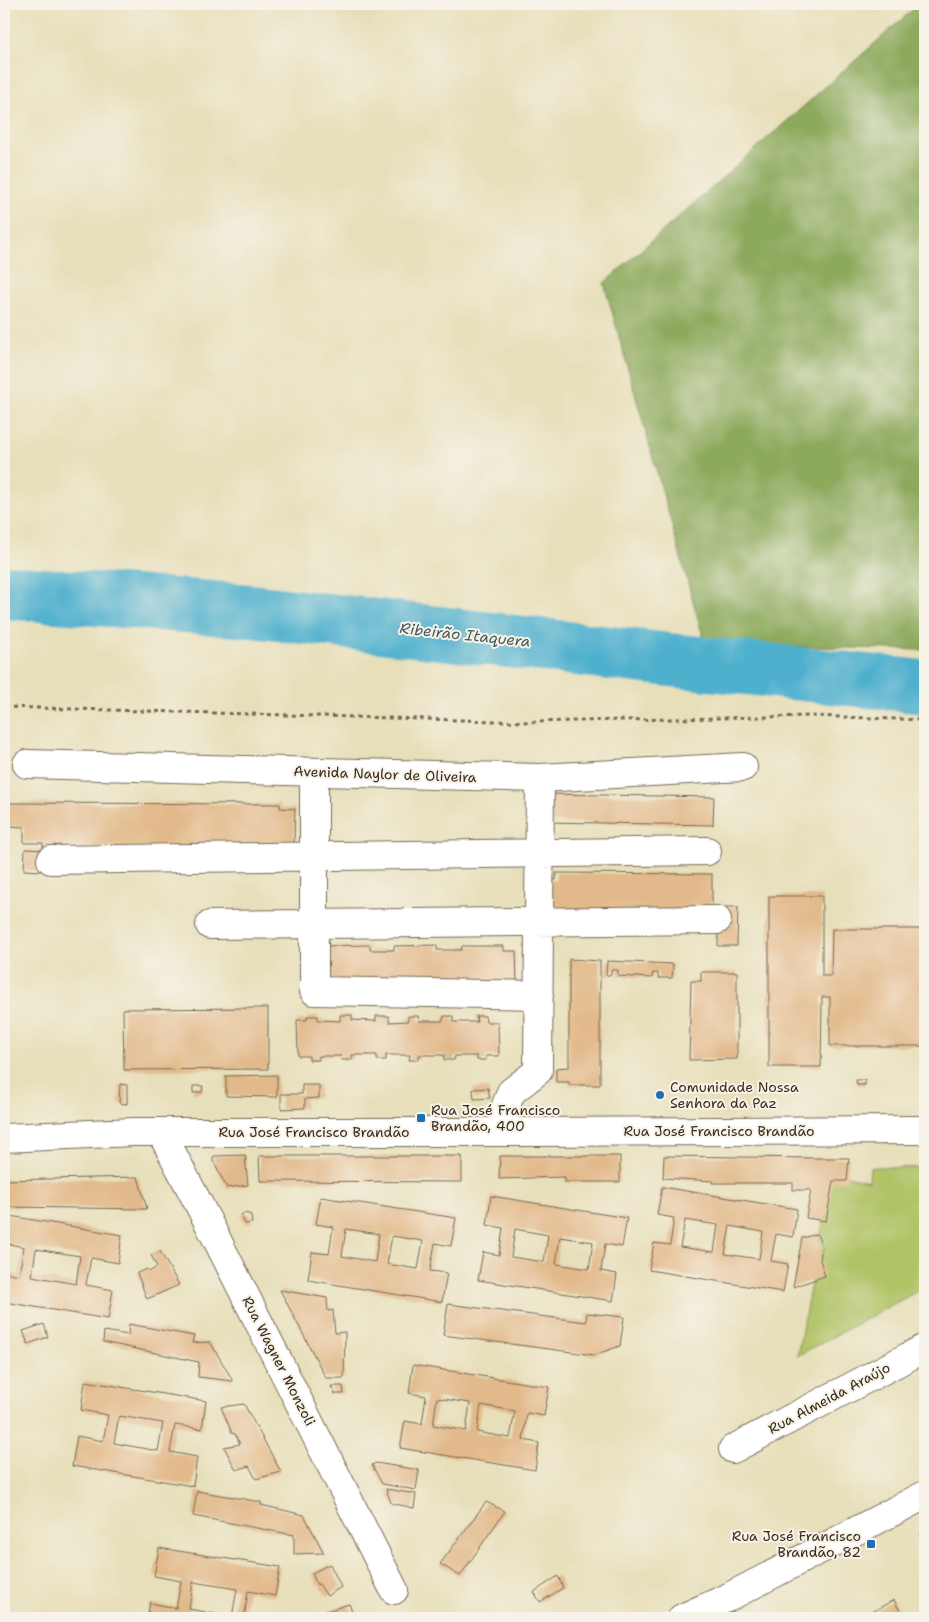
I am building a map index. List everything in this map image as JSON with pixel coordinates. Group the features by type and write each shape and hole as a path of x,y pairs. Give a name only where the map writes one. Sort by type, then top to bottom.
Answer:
{"street":[{"name":"Avenida Naylor de Oliveira","path":"27,764 540,778 743,767"},
{"path":"314,772 314,991 539,995"},
{"path":"502,1132 505,1108 511,1092 538,1070 540,778"},
{"path":"51,860 707,851"},
{"path":"210,925 717,920"},
{"name":"Rua José Francisco Brandão","path":"4,1138 133,1132 925,1130"},
{"name":"Rua Wagner Monzoli","path":"161,1132 394,1590"},
{"name":"Rua Almeida Araújo","path":"733,1449 925,1348"},
{"path":"682,1618 732,1608 925,1495"}],"path":[{"path":"4,707 530,722 812,716 925,720"}],"green space":[{"path":"919,4 925,4 925,650 705,644 604,283"},
{"path":"870,1167 925,1168 925,1287 797,1356 832,1176 847,1176 869,1181"}],"building":[{"path":"545,794 714,797 713,825 546,822"},
{"path":"4,803 280,804 280,808 295,809 294,844 283,849 43,847 43,843 24,843 24,827 8,826 8,820 4,820"},
{"path":"25,849 44,850 43,871 24,870"},
{"path":"556,873 712,874 712,917 545,915 546,880 556,880"},
{"path":"769,896 822,896 822,976 831,976 832,929 925,929 925,1046 830,1046 830,997 822,997 821,1067 769,1067"},
{"path":"719,907 738,907 737,946 718,946"},
{"path":"370,945 370,950 394,950 394,946 437,945 437,950 461,950 462,946 504,946 504,951 516,951 517,985 327,990 325,946"},
{"path":"569,959 600,961 600,1085 569,1085 569,1082 556,1082 556,1068 569,1067"},
{"path":"607,961 673,964 672,978 658,978 658,973 653,973 652,978 618,976 618,970 611,970 611,975 606,975"},
{"path":"701,972 737,972 737,1059 689,1060 691,981 701,981"},
{"path":"268,1008 268,1069 124,1070 123,1009"},
{"path":"340,1015 352,1015 352,1020 376,1021 376,1016 389,1016 389,1022 408,1021 408,1016 418,1016 419,1021 443,1021 444,1016 453,1016 453,1022 477,1022 476,1016 485,1016 486,1022 498,1022 499,1056 486,1056 486,1060 477,1060 477,1056 455,1056 454,1060 444,1060 444,1055 419,1055 419,1060 409,1060 410,1055 386,1055 386,1060 377,1060 377,1055 352,1055 352,1060 342,1060 341,1056 319,1056 319,1060 309,1060 309,1056 298,1056 297,1020 307,1020 307,1016 318,1016 318,1020 340,1021"},
{"path":"277,1075 277,1097 226,1096 226,1076"},
{"path":"856,1080 865,1080 865,1085 857,1085"},
{"path":"120,1084 127,1085 127,1104 119,1103"},
{"path":"302,1085 319,1085 319,1098 305,1099 305,1108 281,1109 281,1094 302,1094"},
{"path":"193,1086 203,1086 202,1092 193,1093"},
{"path":"488,1088 490,1098 474,1099 473,1089"},
{"path":"245,1155 248,1185 227,1188 213,1161 213,1157"},
{"path":"259,1156 462,1156 462,1182 260,1181"},
{"path":"500,1156 620,1156 620,1182 565,1182 565,1177 499,1179"},
{"path":"664,1156 849,1158 847,1181 833,1181 826,1221 806,1218 811,1190 793,1190 793,1183 712,1183 713,1181 663,1178"},
{"path":"138,1177 147,1209 4,1207 4,1180"},
{"path":"662,1187 797,1209 793,1237 776,1234 771,1261 788,1264 783,1292 649,1270 654,1243 670,1245 674,1218 657,1215","holes":["685,1220 718,1225 714,1252 680,1247","730,1226 763,1232 759,1259 725,1254"]},
{"path":"491,1196 627,1218 622,1247 605,1244 601,1271 617,1274 613,1301 478,1280 483,1252 499,1255 503,1228 487,1225","holes":["515,1229 548,1235 544,1262 511,1257","560,1237 593,1242 589,1269 556,1264"]},
{"path":"321,1197 456,1218 451,1246 435,1243 430,1271 447,1273 442,1302 308,1280 312,1252 329,1254 333,1227 316,1224","holes":["346,1229 379,1234 375,1262 342,1256","392,1236 423,1241 418,1269 387,1264"]},
{"path":"245,1213 251,1215 252,1223 245,1224 241,1215"},
{"path":"4,1215 122,1235 118,1263 91,1258 86,1285 113,1290 108,1319 4,1302 4,1272 19,1275 24,1247 4,1243","holes":["36,1249 80,1256 76,1284 32,1276"]},
{"path":"817,1234 822,1246 820,1260 825,1276 793,1287 802,1238"},
{"path":"160,1251 179,1285 147,1299 137,1273 147,1269 149,1272 157,1267 151,1255"},
{"path":"280,1290 327,1298 328,1311 333,1310 335,1333 345,1332 344,1378 326,1378"},
{"path":"448,1304 586,1322 587,1313 624,1317 620,1346 594,1355 443,1335"},
{"path":"44,1324 48,1337 28,1344 23,1331"},
{"path":"129,1324 194,1336 192,1343 210,1342 233,1381 198,1377 199,1362 103,1342 104,1331 128,1335"},
{"path":"413,1365 549,1387 544,1416 527,1413 523,1440 539,1443 535,1470 400,1448 405,1421 422,1424 426,1396 409,1393","holes":["437,1398 470,1403 466,1431 433,1425","481,1405 515,1411 510,1438 477,1432"]},
{"path":"85,1381 206,1401 202,1429 175,1425 170,1452 197,1457 193,1486 72,1466 77,1436 103,1441 108,1415 81,1410","holes":["119,1416 163,1423 158,1451 114,1443"]},
{"path":"331,1386 343,1386 344,1394 335,1394"},
{"path":"244,1404 281,1472 256,1479 249,1466 236,1470 224,1447 240,1444 235,1434 232,1433 221,1407"},
{"path":"376,1463 419,1470 416,1490 382,1484 372,1465"},
{"path":"386,1489 416,1494 414,1508 391,1503"},
{"path":"197,1491 261,1502 261,1505 304,1515 324,1553 294,1554 294,1535 193,1516"},
{"path":"486,1502 505,1511 460,1576 440,1564"},
{"path":"925,1531 925,1543 920,1534"},
{"path":"159,1548 280,1567 275,1596 248,1591 244,1618 147,1618 150,1603 176,1608 181,1581 154,1576","holes":["193,1582 237,1589 232,1617 189,1609"]},
{"path":"330,1564 341,1587 327,1596 319,1584 317,1585 312,1573"},
{"path":"558,1576 563,1588 540,1602 534,1592"},
{"path":"894,1600 904,1618 852,1618 862,1613 864,1616"},
{"path":"349,1604 355,1618 329,1618 327,1611"}],"waterway":[{"name":"Ribeirão Itaquera","path":"4,592 251,611 670,660 925,687"}],"place":[{"name":"Comunidade Nossa Senhora da Paz","path":"660,1095"},
{"name":"Rua José Francisco Brandão, 400","path":"421,1118"},
{"name":"Rua José Francisco Brandão, 82","path":"871,1544"}]}
